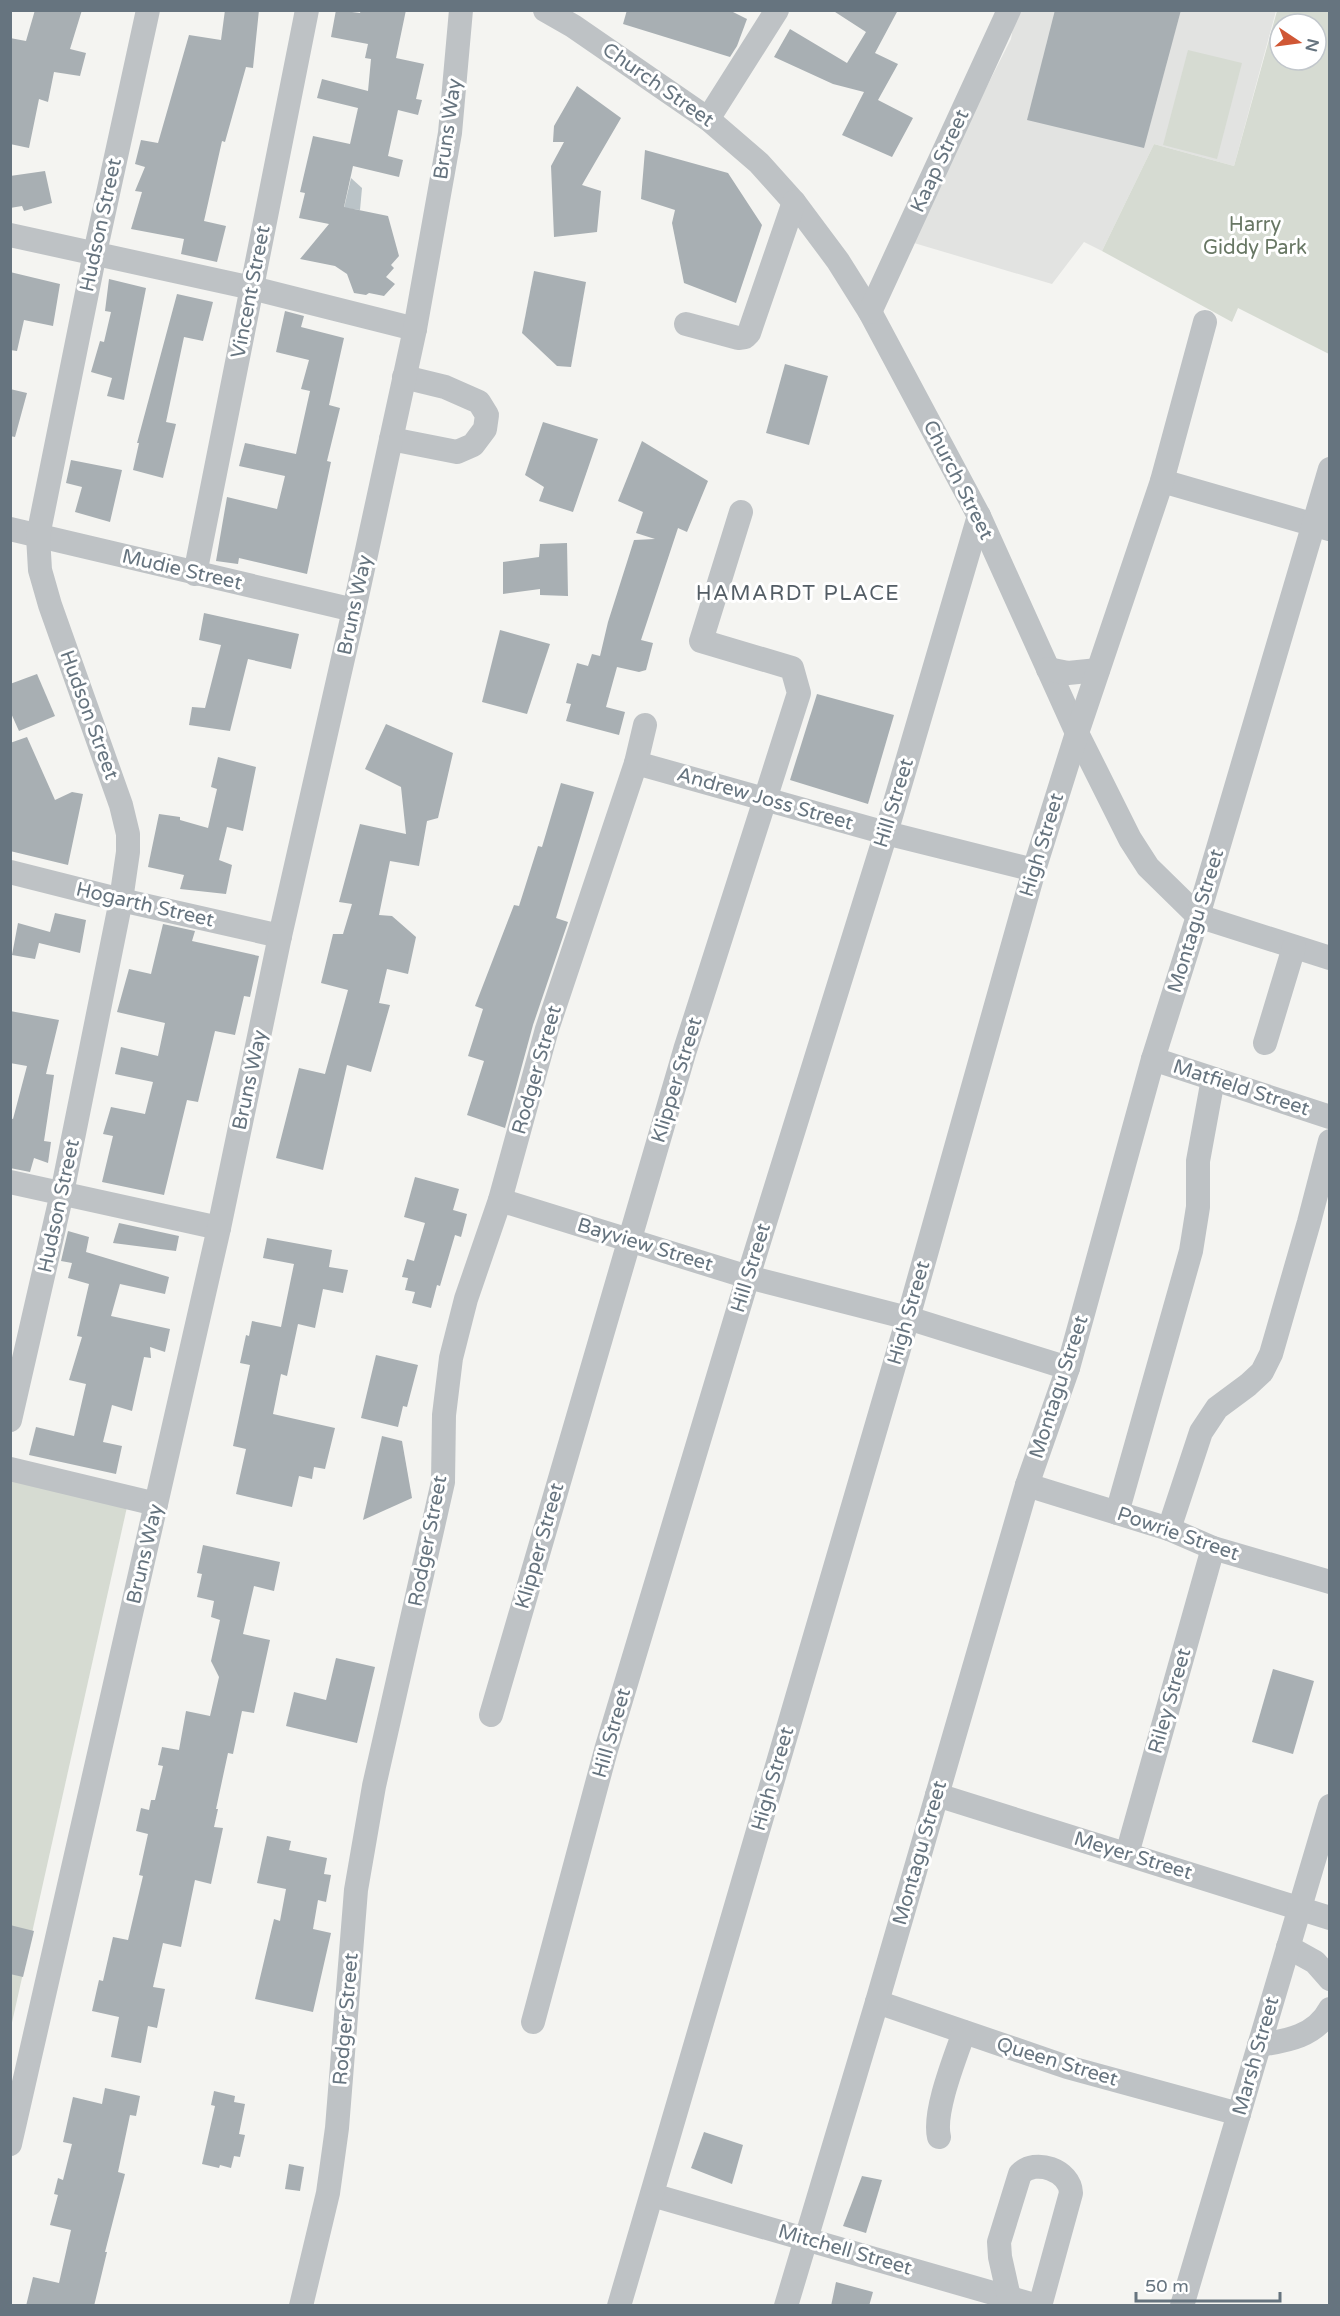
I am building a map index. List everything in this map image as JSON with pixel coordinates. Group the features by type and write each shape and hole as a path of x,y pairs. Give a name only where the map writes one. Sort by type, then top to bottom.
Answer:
{"street":[{"name":"Hudson Street","path":"10,1420 62,1193 121,900 128,852 121,805 50,605 40,570 38,536 94,254 148,10"},
{"name":"Vincent Street","path":"195,574 307,10"},
{"name":"Bruns Way","path":"10,2144 219,1228 280,936 415,329 450,133 461,10"},
{"name":"Church Street","path":"545,10 578,18 708,119 759,163 794,202 838,261 870,312 979,516 1077,733 1148,867 1198,916 1329,958"},
{"path":"708,119 777,10"},
{"name":"Kaap Street","path":"870,312 1005,12"},
{"path":"686,324 738,338 745,337 749,333 794,202"},
{"path":"10,235 252,288 415,329"},
{"name":"High Street","path":"619,2306 908,1318 1034,870 1077,733 1162,481 1205,322"},
{"path":"391,439 457,452 473,445 485,429 487,415 479,402 444,387 404,377"},
{"name":"Montagu Street","path":"786,2306 1027,1485 1068,1368 1153,1059 1322,527 1329,469"},
{"path":"1162,481 1322,527"},
{"name":"Klipper Street","path":"490,1715 685,1050 800,693 792,668 701,641 741,512"},
{"name":"Hill Street","path":"533,2022 606,1750 748,1277 886,833 979,516"},
{"name":"Mudie Street","path":"10,529 354,610"},
{"path":"1048,669 1068,674 1098,670"},
{"name":"Rodger Street","path":"301,2306 328,2193 337,2128 356,1890 374,1786 443,1482 444,1415 451,1358 466,1299 500,1200 547,1029 636,764 645,724"},
{"name":"Andrew Joss Street","path":"636,764 886,833 1034,870"},
{"name":"Hogarth Street","path":"12,878 280,936"},
{"path":"1265,1043 1294,947"},
{"name":"Matfield Street","path":"1153,1059 1329,1117"},
{"path":"1116,1513 1191,1251 1198,1207 1198,1161 1213,1079"},
{"path":"1169,1529 1201,1432 1209,1418 1217,1408 1262,1372 1271,1354 1319,1225 1329,1141"},
{"path":"10,1182 219,1228"},
{"name":"Bayview Street","path":"500,1200 748,1277 908,1318 1068,1368"},
{"path":"10,1469 156,1504"},
{"name":"Powrie Street","path":"1027,1485 1169,1529 1212,1548 1329,1582"},
{"name":"Riley Street","path":"1126,1854 1212,1548"},
{"name":"Meyer Street","path":"936,1795 1329,1918"},
{"name":"Marsh Street","path":"1182,2306 1329,1806"},
{"path":"1288,1947 1315,1962 1329,1979"},
{"name":"Queen Street","path":"877,2002 1067,2067 1239,2114"},
{"path":"1259,2045 1280,2042 1306,2033 1318,2025 1329,2009"},
{"path":"939,2137 937,2130 939,2113 964,2032"},
{"path":"993,2298 1000,2257 999,2242 1020,2174 1029,2167 1035,2166 1061,2173 1067,2178 1071,2187 1039,2306"},
{"name":"Mitchell Street","path":"652,2195 806,2239 993,2298 1039,2306"}],"shaded area":[{"path":"1016,11 1276,11 1268,12 1268,41 1234,166 1154,144 1102,251 1084,242 1052,284 914,243 950,159 1011,39"},
{"path":"351,178 362,188 360,210 344,208"}],"green space":[{"name":"Harry Giddy Park","path":"1277,11 1329,11 1329,354 1238,308 1232,322 1102,251 1154,144 1234,166 1268,43 1268,72 1328,72 1328,12"},
{"path":"1188,50 1242,63 1217,159 1163,145"},
{"path":"11,1471 129,1498 11,2027"}],"building":[{"path":"35,10 82,10 70,49 86,53 80,76 54,72 48,102 39,99 29,148 10,144 10,38 26,41"},
{"path":"225,10 259,10 253,68 246,67 225,142 222,141 204,221 226,226 217,262 181,254 184,239 131,229 142,192 135,191 145,167 135,164 141,140 158,143 189,35 221,40"},
{"path":"336,10 360,13 361,10 406,10 396,58 424,64 416,99 422,100 418,115 398,110 388,156 403,160 399,177 353,166 344,207 388,216 399,256 391,265 394,268 386,277 395,284 384,296 354,293 347,274 335,266 300,259 329,224 299,218 305,193 300,192 313,136 350,144 358,108 317,98 322,79 368,91 371,59 365,58 368,44 331,37"},
{"path":"627,10 729,10 747,19 737,46 730,57 623,24"},
{"path":"832,10 898,10 875,53 898,64 878,100 913,118 892,157 842,135 864,92 833,84 774,57 790,29 847,63 866,32"},
{"path":"1055,10 1181,10 1144,148 1027,120"},
{"path":"577,86 621,118 582,185 601,191 597,232 554,237 551,166 564,142 553,142 554,126"},
{"path":"645,150 728,173 762,225 736,303 684,283 672,223 675,210 641,199"},
{"path":"45,171 52,203 24,211 22,206 10,208 10,176"},
{"path":"534,271 586,282 571,367 557,366 522,333"},
{"path":"10,272 60,284 53,326 24,320 17,351 10,350"},
{"path":"109,279 146,288 124,400 107,396 112,378 91,372 100,341 104,342 111,312 105,311"},
{"path":"177,294 213,302 203,341 184,337 166,422 176,424 163,478 133,470 139,443 137,443"},
{"path":"285,311 304,316 301,327 344,338 329,405 340,408 327,461 331,462 307,574 239,558 238,564 216,561 227,497 277,509 285,476 239,466 245,443 296,454 310,391 301,389 309,360 276,352"},
{"path":"785,364 828,376 809,445 766,433"},
{"path":"10,389 27,393 15,437 10,436"},
{"path":"543,422 598,439 573,512 539,501 544,487 525,475"},
{"path":"642,441 708,481 687,532 678,528 641,640 653,643 646,670 639,672 617,667 606,707 625,712 619,735 566,721 571,704 566,703 577,663 588,666 592,654 600,656 608,622 634,540 655,539 636,533 643,512 618,501"},
{"path":"71,460 122,470 110,522 75,512 82,487 66,483"},
{"path":"567,543 568,596 540,595 540,589 503,594 503,562 539,557 540,544"},
{"path":"204,613 299,634 291,669 248,659 230,731 189,725 192,707 205,708 221,645 199,640"},
{"path":"500,630 550,644 527,714 482,702"},
{"path":"37,674 55,716 19,731 10,711 10,684"},
{"path":"817,694 894,715 868,804 790,780"},
{"path":"386,724 453,753 438,818 427,821 419,866 390,861 379,915 392,916 416,937 408,974 387,969 379,1003 390,1005 371,1072 347,1065 323,1170 276,1158 299,1068 325,1074 348,990 321,983 333,934 343,934 352,904 339,902 360,824 406,834 401,787 365,769"},
{"path":"27,737 55,800 72,792 83,794 68,865 10,851 10,743"},
{"path":"218,757 256,767 243,831 227,827 219,860 232,865 226,894 180,889 184,875 148,867 159,814 180,817 180,820 208,828 217,789 211,787"},
{"path":"561,783 594,792 556,918 568,922 533,1025 505,1128 467,1115 484,1061 468,1056 483,1009 475,1006 514,905 519,906 538,846 542,847"},
{"path":"55,913 86,920 80,953 39,943 35,959 12,955 18,923 50,932"},
{"path":"163,924 195,931 192,941 259,956 250,997 244,996 235,1035 215,1031 198,1102 187,1100 164,1195 102,1182 113,1136 103,1134 111,1107 145,1114 153,1082 115,1074 121,1047 158,1056 165,1023 117,1012 129,969 151,974"},
{"path":"10,1011 59,1020 46,1074 54,1075 44,1141 51,1142 48,1163 34,1158 30,1172 10,1168 10,1118 13,1119 27,1066 10,1063"},
{"path":"415,1177 459,1189 453,1210 467,1214 461,1237 455,1235 431,1308 412,1303 415,1292 405,1290 408,1278 402,1277 407,1259 414,1261 425,1223 404,1217"},
{"path":"119,1223 179,1236 176,1251 113,1243"},
{"path":"68,1231 89,1237 86,1252 169,1277 165,1294 120,1284 111,1316 170,1329 165,1352 150,1347 151,1358 144,1357 132,1411 112,1405 103,1442 122,1446 116,1474 29,1455 36,1427 74,1436 86,1384 69,1380 82,1337 77,1336 89,1284 68,1278 72,1263 61,1261"},
{"path":"267,1238 332,1250 329,1267 348,1270 343,1293 323,1289 315,1328 298,1324 287,1376 281,1374 273,1414 335,1428 325,1469 314,1467 312,1479 299,1476 292,1507 236,1494 246,1449 233,1446 250,1365 240,1363 246,1335 249,1336 252,1321 281,1327 294,1264 263,1258"},
{"path":"376,1355 418,1365 407,1407 403,1406 398,1427 361,1418"},
{"path":"382,1436 402,1441 412,1498 363,1520"},
{"path":"203,1545 280,1562 274,1591 254,1586 243,1634 270,1640 254,1713 242,1711 233,1754 228,1753 214,1827 223,1828 211,1884 195,1880 181,1947 163,1943 153,1987 165,1989 157,2028 148,2026 141,2063 111,2057 119,2017 92,2011 99,1980 103,1981 113,1937 128,1940 143,1876 139,1875 148,1834 136,1831 141,1808 149,1810 151,1800 155,1800 163,1766 158,1765 162,1747 179,1750 186,1711 210,1716 219,1677 211,1661 220,1620 211,1617 214,1601 197,1597 202,1574 197,1573"},
{"path":"336,1658 375,1667 357,1743 286,1726 294,1692 326,1700"},
{"path":"1273,1669 1314,1681 1293,1754 1252,1742"},
{"path":"267,1836 291,1841 289,1850 327,1858 324,1874 331,1875 326,1902 318,1900 313,1929 331,1933 313,2012 255,1999 274,1919 280,1921 286,1889 257,1883"},
{"path":"10,1925 34,1931 23,1977 10,1974"},
{"path":"105,2088 140,2096 136,2116 130,2115 118,2172 125,2174 94,2306 26,2306 33,2277 59,2283 71,2230 50,2225 58,2195 54,2194 58,2178 63,2180 72,2144 63,2142 73,2097 102,2104"},
{"path":"214,2091 235,2096 234,2102 245,2104 239,2134 245,2135 240,2157 234,2156 231,2168 202,2164 215,2106 211,2105"},
{"path":"704,2132 743,2145 732,2184 691,2168"},
{"path":"289,2164 304,2167 300,2191 285,2189"},
{"path":"862,2176 882,2180 866,2233 843,2226"},
{"path":"836,2282 873,2292 869,2306 831,2306"}],"district":[{"name":"HAMARDT PLACE","path":"798,593"}]}
